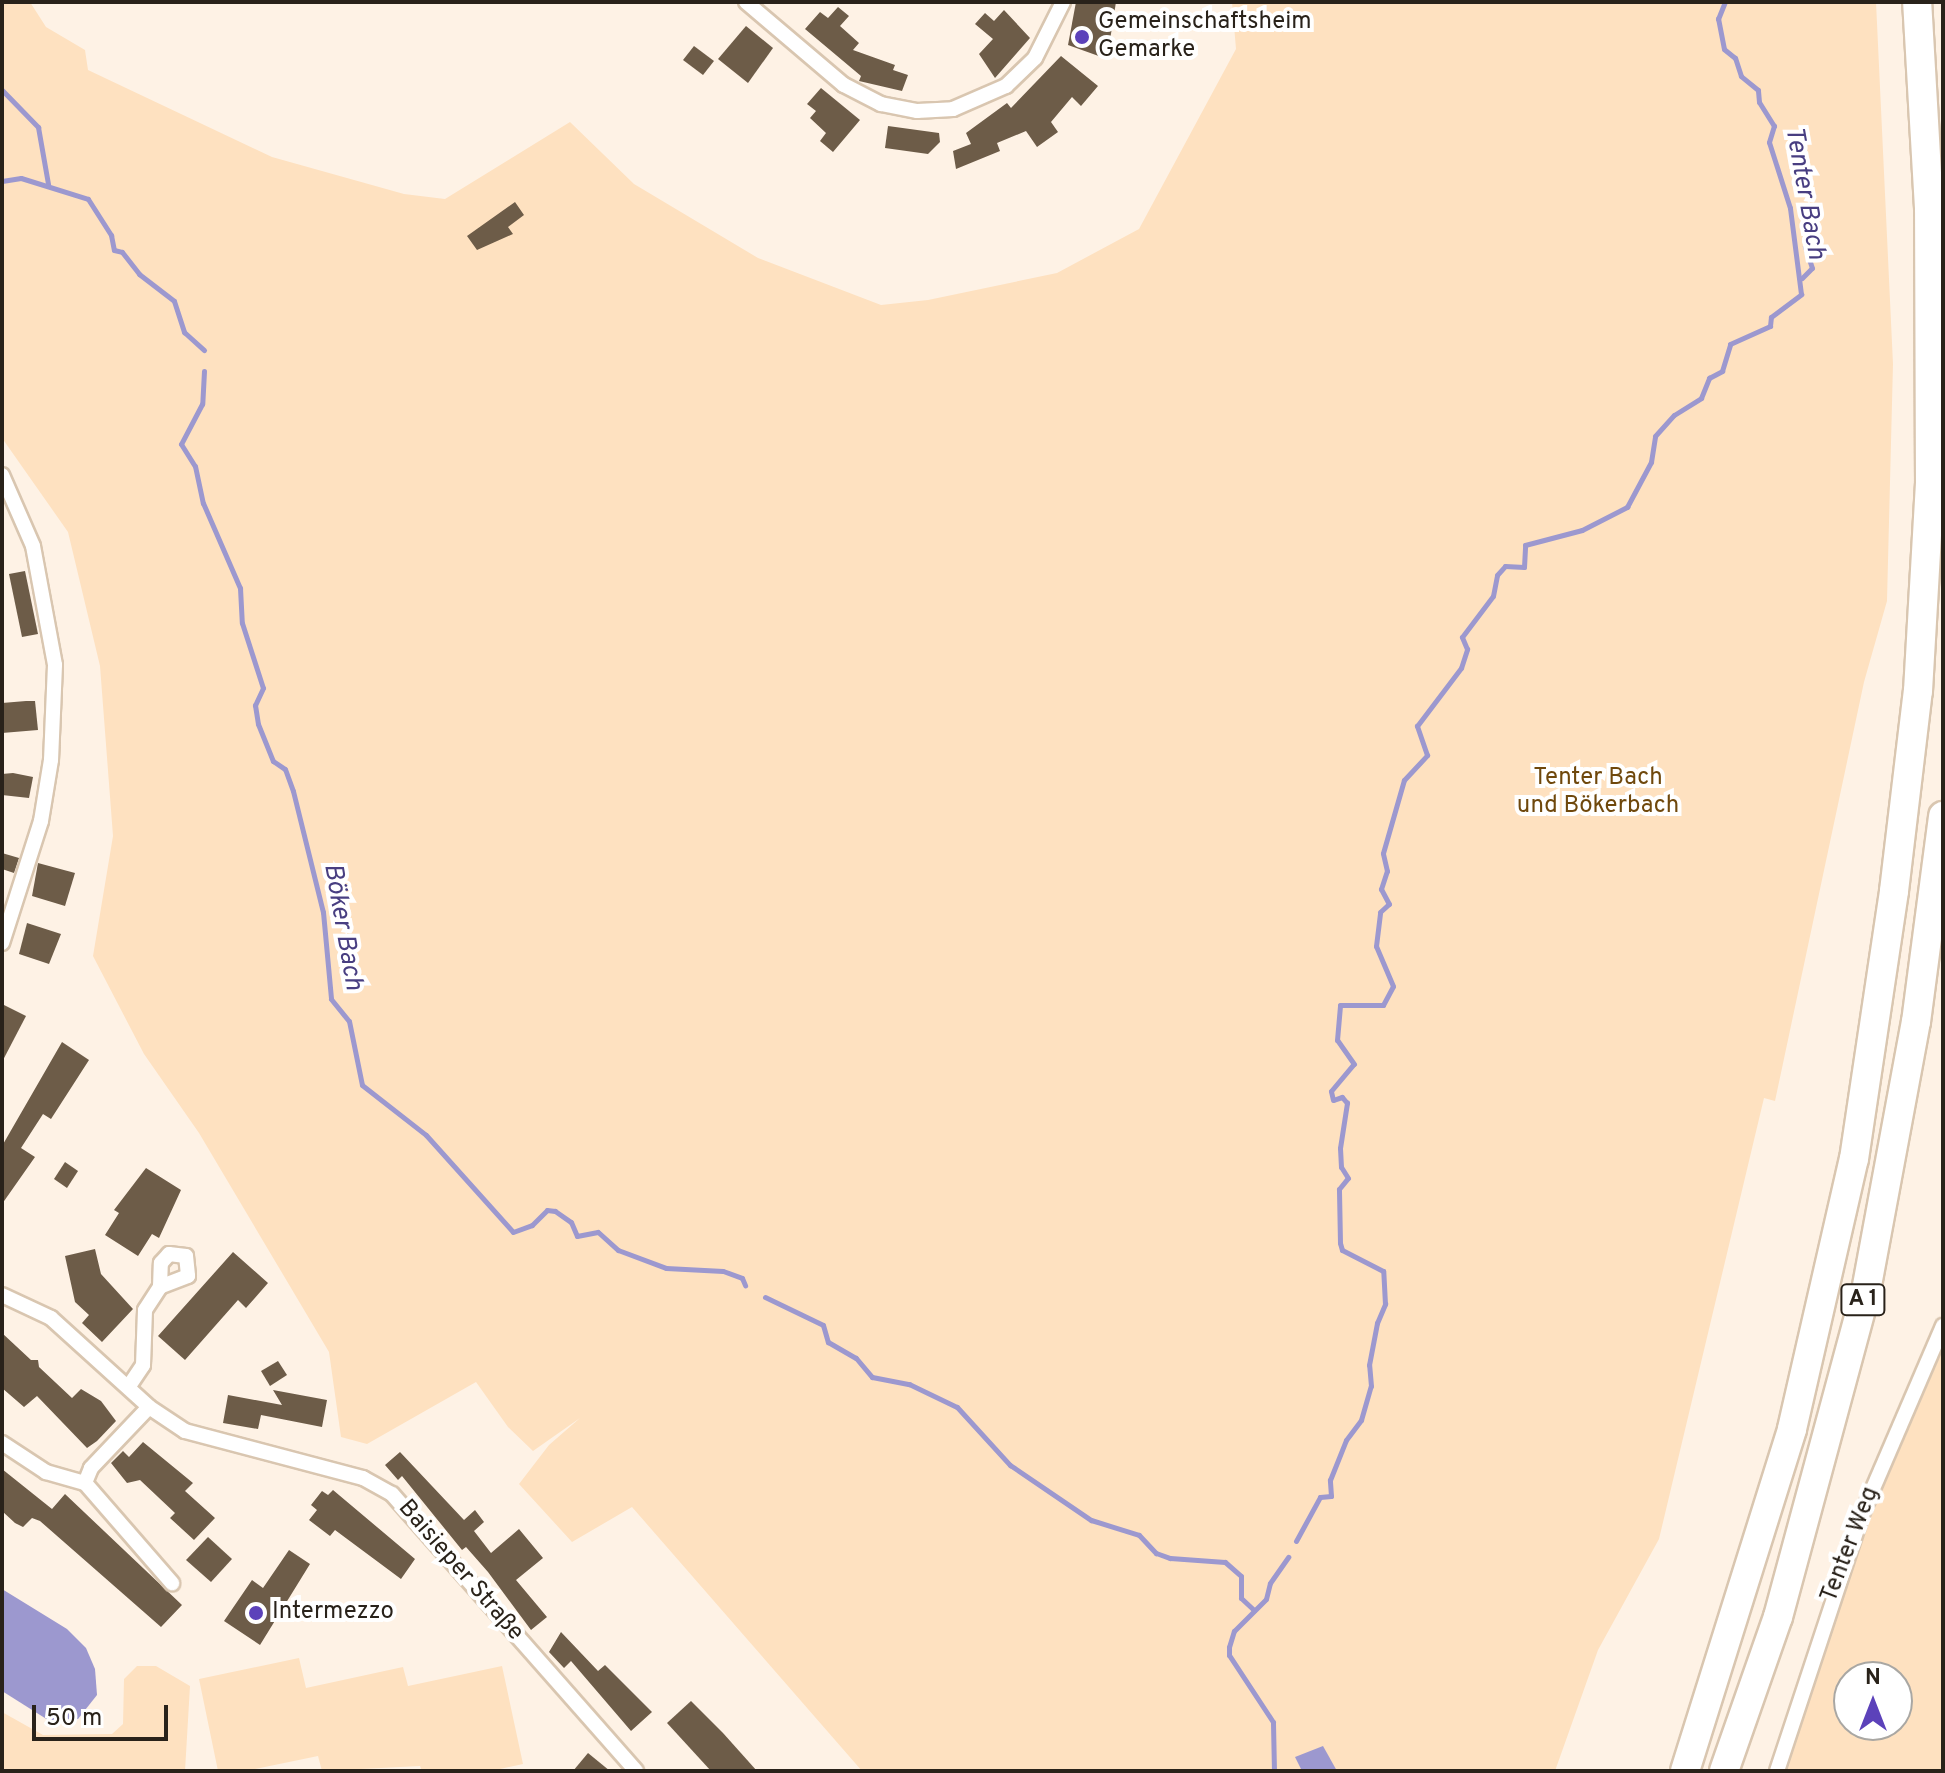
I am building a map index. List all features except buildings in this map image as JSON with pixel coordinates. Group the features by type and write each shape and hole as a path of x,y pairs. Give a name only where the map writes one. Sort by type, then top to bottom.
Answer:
{"highway":[{"name":"A 1","path":"1685,1771 1792,1429 1854,1159 1891,920 1918,691 1930,484 1929,208 1917,2"},
{"name":"A 1","path":"1724,1771 1778,1617 1866,1291 1916,1022 1943,816"}],"street":[{"path":"746,2 844,85 881,104 917,111 969,104 1014,80 1047,40 1063,2"},
{"path":"2,475 33,546 45,590 55,683 41,821 2,943"},
{"path":"129,1386 143,1365 145,1310 160,1287"},
{"name":"Baisieper Straße","path":"2,1295 51,1318 149,1407 185,1431 363,1478 392,1494 636,1771"},
{"name":"Tenter Weg","path":"1777,1771 1856,1528 1943,1326"},
{"path":"85,1483 91,1468 149,1407"},
{"path":"2,1443 46,1472 85,1483 172,1583"}],"green space":[{"name":"Tenter Bach und Bökerbach","path":"2,2 30,2 46,27 85,50 88,70 272,157 404,194 445,199 570,122 634,184 758,258 881,305 928,300 1057,273 1139,229 1236,49 1232,2 1876,2 1893,364 1887,601 1864,682 1775,1101 1764,1098 1659,1539 1598,1650 1555,1771 862,1771 632,1507 572,1542 519,1484 549,1445 580,1418 533,1451 508,1427 476,1382 367,1444 341,1437 329,1352 199,1133 144,1054 93,956 113,836 100,666 68,532 2,438"},
{"path":"1943,1326 1943,1771 1783,1771 1904,1409"},
{"path":"299,1658 306,1688 403,1667 408,1686 502,1666 523,1764 491,1771 422,1771 420,1766 322,1771 318,1756 245,1771 218,1771 199,1679"},
{"path":"137,1666 156,1666 190,1686 185,1771 2,1771 2,1712 43,1735 112,1734 123,1724 124,1679"}],"shaded area":[{"path":"2,1589 67,1629 86,1648 95,1669 97,1695 78,1719 48,1720 2,1691"},
{"path":"1323,1746 1337,1771 1302,1771 1295,1757"}],"waterway":[{"name":"Tenter Bach","path":"1296,1541 1320,1497 1331,1496 1330,1480 1346,1440 1361,1420 1371,1386 1369,1365 1377,1323 1385,1304 1383,1271 1342,1250 1340,1243 1339,1189 1348,1178 1341,1167 1340,1148 1347,1103 1342,1097 1333,1100 1331,1091 1354,1064 1337,1040 1340,1005 1383,1005 1393,986 1376,946 1380,912 1389,904 1381,889 1387,871 1383,853 1404,780 1427,755 1417,726 1461,668 1467,649 1462,637 1493,596 1497,575 1505,566 1524,567 1525,545 1582,530 1627,507 1651,462 1655,436 1674,415 1701,398 1709,378 1722,371 1730,344 1770,326 1771,317 1801,294 1790,208 1769,142 1774,126 1759,102 1758,90 1741,76 1735,58 1724,49 1718,19 1725,2"},
{"path":"2,90 38,127 48,184"},
{"name":"Böker Bach","path":"2,181 21,178 88,199 111,235 114,250 122,252 139,274 174,301 184,332 204,350"},
{"path":"1802,278 1812,268 1805,246"},
{"name":"Böker Bach","path":"204,371 202,404 181,444 195,466 203,503 240,588 242,623 263,688 255,705 258,724 273,761 285,769 293,791 323,912 331,999 349,1021 362,1085 426,1135 513,1232 532,1225 547,1210 555,1211 571,1222 577,1236 598,1232 618,1250 666,1268 723,1271 742,1278 745,1285"},
{"name":"Böker Bach","path":"765,1297 823,1325 828,1342 856,1358 872,1377 909,1384 957,1407 1010,1465 1091,1520 1139,1535 1156,1553 1170,1558 1225,1562 1241,1576 1241,1598 1254,1610"},
{"name":"Tenter Bach","path":"1274,1771 1273,1722 1229,1655 1229,1647 1234,1631 1266,1599 1270,1583 1288,1557"}],"place":[{"name":"Gemeinschaftsheim Gemarke","path":"1082,37"},
{"name":"Intermezzo","path":"256,1613"}]}
